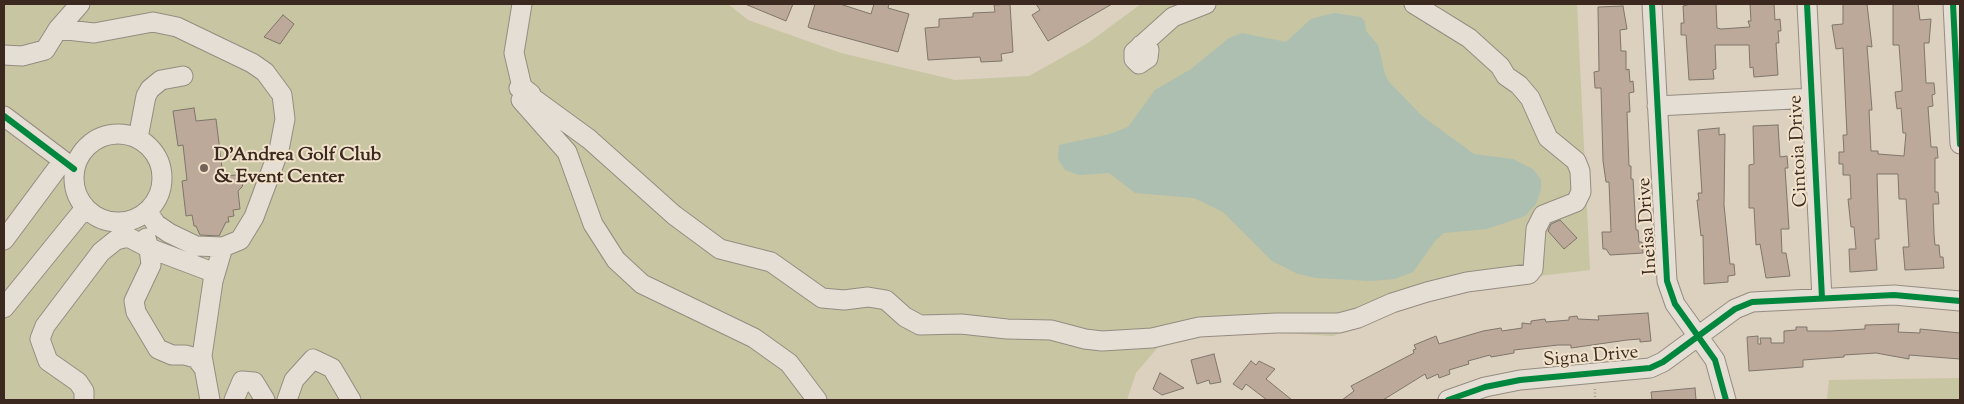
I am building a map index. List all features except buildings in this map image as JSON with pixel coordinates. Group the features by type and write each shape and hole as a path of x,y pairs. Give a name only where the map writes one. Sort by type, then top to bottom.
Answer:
{"street":[{"path":"4,55 22,56 45,50 58,29 80,4"},
{"path":"522,4 514,53 522,87 589,139 674,215 720,249 771,262 822,298 844,300 868,297 886,300 905,317 920,325 961,324 1007,330 1051,330 1085,339 1102,341 1152,338 1200,328 1276,322 1340,323 1427,292 1467,282 1529,274 1533,269 1536,229 1543,215 1576,202 1581,192 1580,171 1576,161 1548,138 1530,98 1519,85 1506,76 1500,66 1470,38 1414,4"},
{"path":"1142,45 1173,17 1206,4"},
{"name":"Ineisa Drive","path":"1652,4 1667,281 1675,304 1719,368 1726,400"},
{"name":"Cintoia Drive","path":"1807,4 1822,298"},
{"path":"1953,4 1960,143"},
{"path":"58,29 94,33 153,22 192,32 252,63 272,80 284,102 285,120 279,150 264,193 248,228 240,240 223,247 196,246 182,241 156,224 149,214"},
{"path":"138,138 146,96 150,89 161,80 183,76"},
{"path":"589,139 519,88 519,98 567,152 593,224 616,260 642,284 754,338 789,363 817,400"},
{"path":"1657,106 1812,98"},
{"path":"4,116 68,165 74,186 85,208 99,218 116,222 132,220 149,214"},
{"path":"4,240 68,165 94,140 102,136 120,133 138,138 155,154 162,176 157,199 145,225 146,242 149,248 151,265 134,301 136,312 158,350 172,355 185,355 196,358 204,367"},
{"path":"4,308 85,208"},
{"path":"84,400 84,391 78,382 48,361 40,339 45,326 101,252 116,240 128,237 149,248 215,273"},
{"path":"210,400 202,356 215,273 223,247"},
{"name":"Signa Drive","path":"1448,400 1485,387 1525,380 1650,368 1663,362 1746,304 1894,295 1960,301"},
{"path":"287,400 294,380 313,359 332,368 351,400"},
{"path":"234,400 242,381 254,382 260,396 265,400"}],"shaded area":[{"path":"4,4 728,4 748,20 841,53 955,80 1029,76 1088,43 1141,4 1577,4 1590,270 1470,284 1399,308 1333,336 1283,333 1195,333 1164,340 1136,373 1127,400 4,400"},
{"path":"1334,13 1361,17 1365,22 1366,31 1378,45 1385,74 1389,82 1422,116 1474,154 1513,159 1533,169 1541,180 1541,189 1536,204 1525,216 1487,229 1444,233 1436,240 1413,272 1395,279 1371,281 1316,278 1298,274 1272,261 1223,212 1194,198 1135,193 1109,173 1079,175 1065,170 1058,159 1059,145 1110,134 1128,127 1155,90 1191,69 1229,38 1242,33 1286,42 1311,19"},
{"path":"1960,378 1960,400 1827,400 1829,380"}],"cycle path":[{"path":"1652,4 1667,281 1675,304 1715,360 1726,400"},
{"path":"1807,4 1822,298"},
{"path":"1953,4 1960,144"},
{"path":"4,116 74,169"},
{"path":"1448,400 1485,387 1520,380 1650,368 1663,362 1735,309 1752,302 1894,295 1960,301"}],"place":[{"name":"D'Andrea Golf Club & Event Center","path":"204,168"}]}
